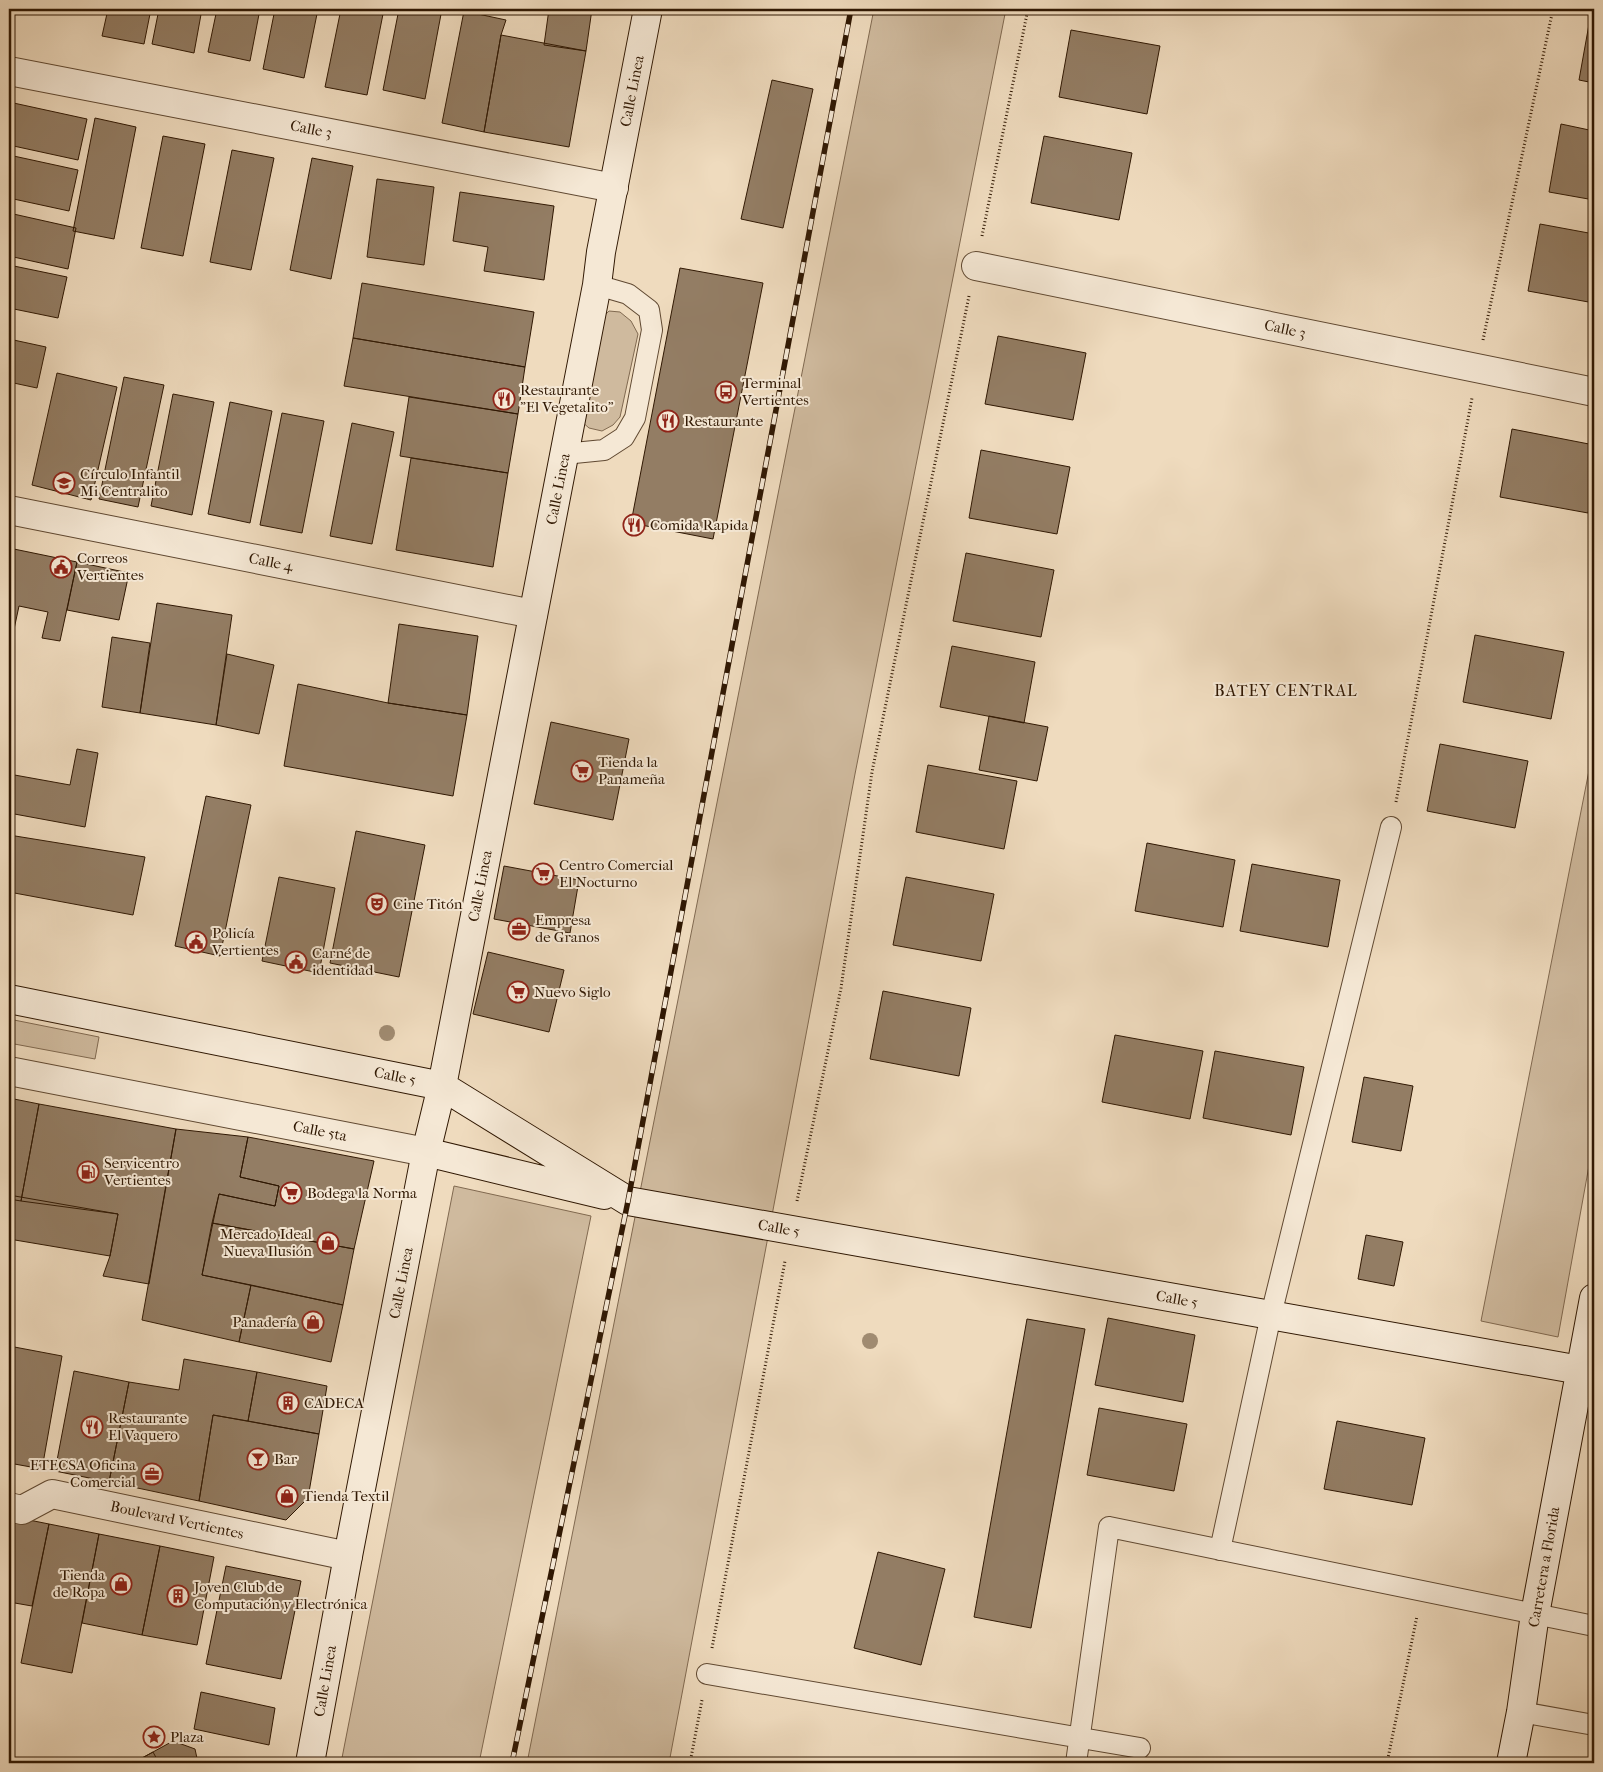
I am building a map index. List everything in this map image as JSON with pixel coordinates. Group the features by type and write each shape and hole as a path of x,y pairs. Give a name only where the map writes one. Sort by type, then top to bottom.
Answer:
{"street":[{"name":"Calle Linea","path":"310,1763 426,1152 442,1086 597,286 601,252 648,9"},
{"name":"Calle 3","path":"9,71 614,188"},
{"name":"Calle 3","path":"976,266 1594,392"},
{"name":"Calle 4","path":"9,510 533,614"},
{"name":"Calle 5","path":"9,999 442,1086 628,1201 1580,1370"},
{"name":"Calle 5ta","path":"9,1071 426,1152 628,1201"},
{"name":"Carretera a Florida","path":"1511,1763 1521,1712 1535,1614 1594,1298"},
{"name":"Boulevard Vertientes","path":"9,1508 22,1510 52,1494 348,1556"}],"lane":[{"path":"564,454 604,450 624,437 635,418 652,330 649,310 628,294 597,286"},
{"path":"1220,1550 1271,1315 1391,827"},
{"path":"1076,1763 1109,1527 1594,1626"},
{"path":"707,1674 1140,1748"},
{"path":"1521,1712 1594,1725"}],"path":[{"path":"690,1763 791,1230 841,988 872,772 1028,9"},
{"path":"1391,827 1477,368 1553,9"},
{"path":"1387,1763 1422,1591"}],"shaded area":[{"path":"874,9 1006,9 855,774 669,1763 527,1763"},
{"path":"609,311 620,312 631,321 638,334 620,417 613,425 602,431 589,428 581,421 598,322"},
{"path":"1594,745 1594,1138 1558,1337 1481,1321"},
{"path":"9,1019 99,1037 95,1059 9,1043"},
{"path":"454,1186 591,1216 479,1763 341,1763"}],"building":[{"path":"108,9 151,9 144,44 102,36"},
{"path":"159,9 202,9 194,53 152,44"},
{"path":"217,9 260,9 250,61 208,52"},
{"path":"275,9 318,9 304,78 263,69"},
{"path":"341,9 384,9 367,95 325,87"},
{"path":"399,9 442,9 425,99 383,90"},
{"path":"549,9 592,9 586,51 544,45"},
{"path":"464,11 506,20 501,35 484,132 442,123"},
{"path":"1591,13 1594,13 1594,83 1579,80"},
{"path":"1071,30 1160,46 1147,114 1059,97"},
{"path":"501,35 586,51 569,147 484,132"},
{"path":"772,80 813,89 783,228 741,219"},
{"path":"9,102 87,119 78,160 9,145"},
{"path":"95,118 136,127 114,239 73,231"},
{"path":"1561,124 1594,131 1594,200 1549,192"},
{"path":"163,136 205,144 183,256 141,248"},
{"path":"1044,136 1132,153 1119,220 1031,203"},
{"path":"232,150 274,158 251,270 210,262"},
{"path":"9,155 78,170 69,211 9,198"},
{"path":"312,158 353,166 331,279 290,270"},
{"path":"377,179 434,187 424,265 367,257"},
{"path":"460,192 554,206 544,280 484,271 488,247 453,241"},
{"path":"9,213 76,228 68,269 9,256"},
{"path":"1540,224 1594,234 1594,303 1528,291"},
{"path":"9,265 67,277 58,318 9,308"},
{"path":"680,268 763,283 713,539 631,523"},
{"path":"362,283 534,312 525,367 353,338"},
{"path":"998,336 1086,353 1073,420 985,404"},
{"path":"353,338 525,367 518,414 344,386"},
{"path":"9,339 46,347 37,388 9,382"},
{"path":"57,373 117,387 91,500 32,485"},
{"path":"124,377 164,385 138,507 99,499"},
{"path":"173,394 214,402 192,515 151,506"},
{"path":"409,397 518,414 508,473 400,456"},
{"path":"230,402 272,411 250,523 208,514"},
{"path":"282,413 324,421 302,533 260,525"},
{"path":"352,423 394,432 372,544 330,536"},
{"path":"1512,429 1594,445 1594,481 1588,513 1500,497"},
{"path":"981,450 1070,467 1057,534 969,518"},
{"path":"411,458 508,473 493,567 396,550"},
{"path":"9,548 77,562 60,641 42,638 48,612 19,606 13,634 9,633"},
{"path":"966,553 1054,570 1041,637 953,621"},
{"path":"77,562 129,573 119,620 67,610"},
{"path":"157,603 232,615 216,725 140,713"},
{"path":"399,624 478,636 467,715 388,703"},
{"path":"9,633 13,634 9,660"},
{"path":"1475,635 1564,652 1551,719 1463,702"},
{"path":"112,637 150,643 140,713 102,707"},
{"path":"952,646 1035,662 1024,723 940,707"},
{"path":"227,654 274,665 259,734 216,725"},
{"path":"298,684 388,703 467,715 453,796 284,766"},
{"path":"989,716 1048,727 1037,781 979,770"},
{"name":"Tienda la Panameña","path":"551,722 629,739 613,820 534,804"},
{"path":"1440,744 1528,761 1515,828 1427,811"},
{"path":"77,749 98,753 85,827 9,813 9,774 70,785"},
{"path":"928,765 1017,781 1004,849 916,832"},
{"path":"206,796 251,805 220,956 175,946"},
{"name":"Cine Titón","path":"356,831 425,845 399,977 330,963"},
{"path":"9,835 145,857 133,915 9,892"},
{"path":"1147,843 1235,860 1223,927 1135,911"},
{"path":"1252,864 1340,880 1328,947 1240,931"},
{"path":"504,866 579,880 570,933 494,919"},
{"path":"279,877 335,888 319,973 262,961"},
{"path":"906,877 994,894 981,961 893,945"},
{"name":"Nuevo Siglo","path":"488,952 564,970 549,1032 473,1014"},
{"path":"883,991 971,1008 959,1076 870,1059"},
{"path":"1115,1035 1203,1051 1190,1119 1102,1102"},
{"path":"1215,1051 1304,1067 1291,1135 1203,1118"},
{"path":"1364,1077 1413,1086 1401,1151 1352,1142"},
{"path":"9,1098 39,1104 21,1201 9,1199"},
{"path":"39,1104 176,1129 149,1284 103,1276 110,1256 118,1214 21,1201"},
{"path":"176,1129 248,1137 240,1177 279,1186 275,1206 219,1194 202,1275 251,1285 239,1342 142,1320"},
{"path":"248,1137 374,1161 354,1249 212,1223 219,1194 275,1206 279,1186 240,1177"},
{"path":"9,1195 118,1214 110,1256 9,1239"},
{"path":"212,1223 354,1249 343,1305 202,1275"},
{"path":"1366,1235 1403,1242 1394,1286 1358,1279"},
{"path":"251,1285 343,1305 331,1362 239,1342"},
{"path":"1108,1318 1195,1335 1183,1402 1095,1385"},
{"path":"1027,1319 1085,1329 1031,1628 974,1617"},
{"path":"9,1346 62,1356 42,1469 9,1463"},
{"path":"184,1359 257,1372 248,1421 213,1415 199,1501 109,1482 129,1382 179,1390"},
{"name":"Restaurante El Vaquero","path":"74,1371 129,1382 109,1482 55,1471"},
{"name":"CADECA","path":"257,1372 327,1386 319,1434 248,1421"},
{"path":"1099,1408 1187,1424 1174,1491 1087,1475"},
{"path":"213,1415 319,1434 308,1498 286,1520 199,1501"},
{"path":"1337,1421 1425,1438 1412,1505 1324,1489"},
{"path":"9,1516 49,1524 32,1606 9,1602"},
{"path":"49,1524 99,1534 72,1673 21,1663"},
{"name":"Tienda de Ropa","path":"99,1534 160,1546 142,1635 82,1623"},
{"name":"Joven Club de Computación y Electrónica","path":"160,1546 214,1557 197,1645 142,1635"},
{"path":"878,1552 945,1569 921,1665 854,1648"},
{"path":"226,1566 301,1581 281,1679 206,1664"},
{"path":"201,1692 275,1708 269,1745 194,1729"},
{"path":"173,1741 195,1749 198,1763 133,1763"},
{"path":"153,1752 159,1763 133,1763"}],"railway":[{"path":"512,1763 628,1201 851,9"}],"place":[{"name":"Terminal Vertientes","path":"726,392"},
{"name":"Restaurante \"El Vegetalito\"","path":"504,399"},
{"name":"Restaurante","path":"668,421"},
{"name":"Círculo Infantil Mi Centralito","path":"64,483"},
{"name":"Comida Rapida","path":"634,525"},
{"name":"Correos Vertientes","path":"61,567"},
{"name":"Tienda la Panameña","path":"582,771"},
{"name":"Centro Comercial El Nocturno","path":"543,874"},
{"name":"Cine Titón","path":"377,904"},
{"name":"Empresa de Granos","path":"519,929"},
{"name":"Policía Vertientes","path":"196,942"},
{"name":"Carné de identidad","path":"296,962"},
{"name":"Nuevo Siglo","path":"518,992"},
{"name":"Servicentro Vertientes","path":"88,1172"},
{"name":"Bodega la Norma","path":"291,1193"},
{"name":"Mercado Ideal Nueva Ilusión","path":"328,1243"},
{"name":"Panadería","path":"313,1322"},
{"name":"CADECA","path":"288,1403"},
{"name":"Restaurante El Vaquero","path":"92,1427"},
{"name":"Bar","path":"258,1459"},
{"name":"ETECSA Oficina Comercial","path":"152,1474"},
{"name":"Tienda Textil","path":"287,1496"},
{"name":"Tienda de Ropa","path":"121,1584"},
{"name":"Joven Club de Computación y Electrónica","path":"178,1596"},
{"name":"Plaza","path":"154,1737"}],"district":[{"name":"BATEY CENTRAL","path":"1286,690"}]}
